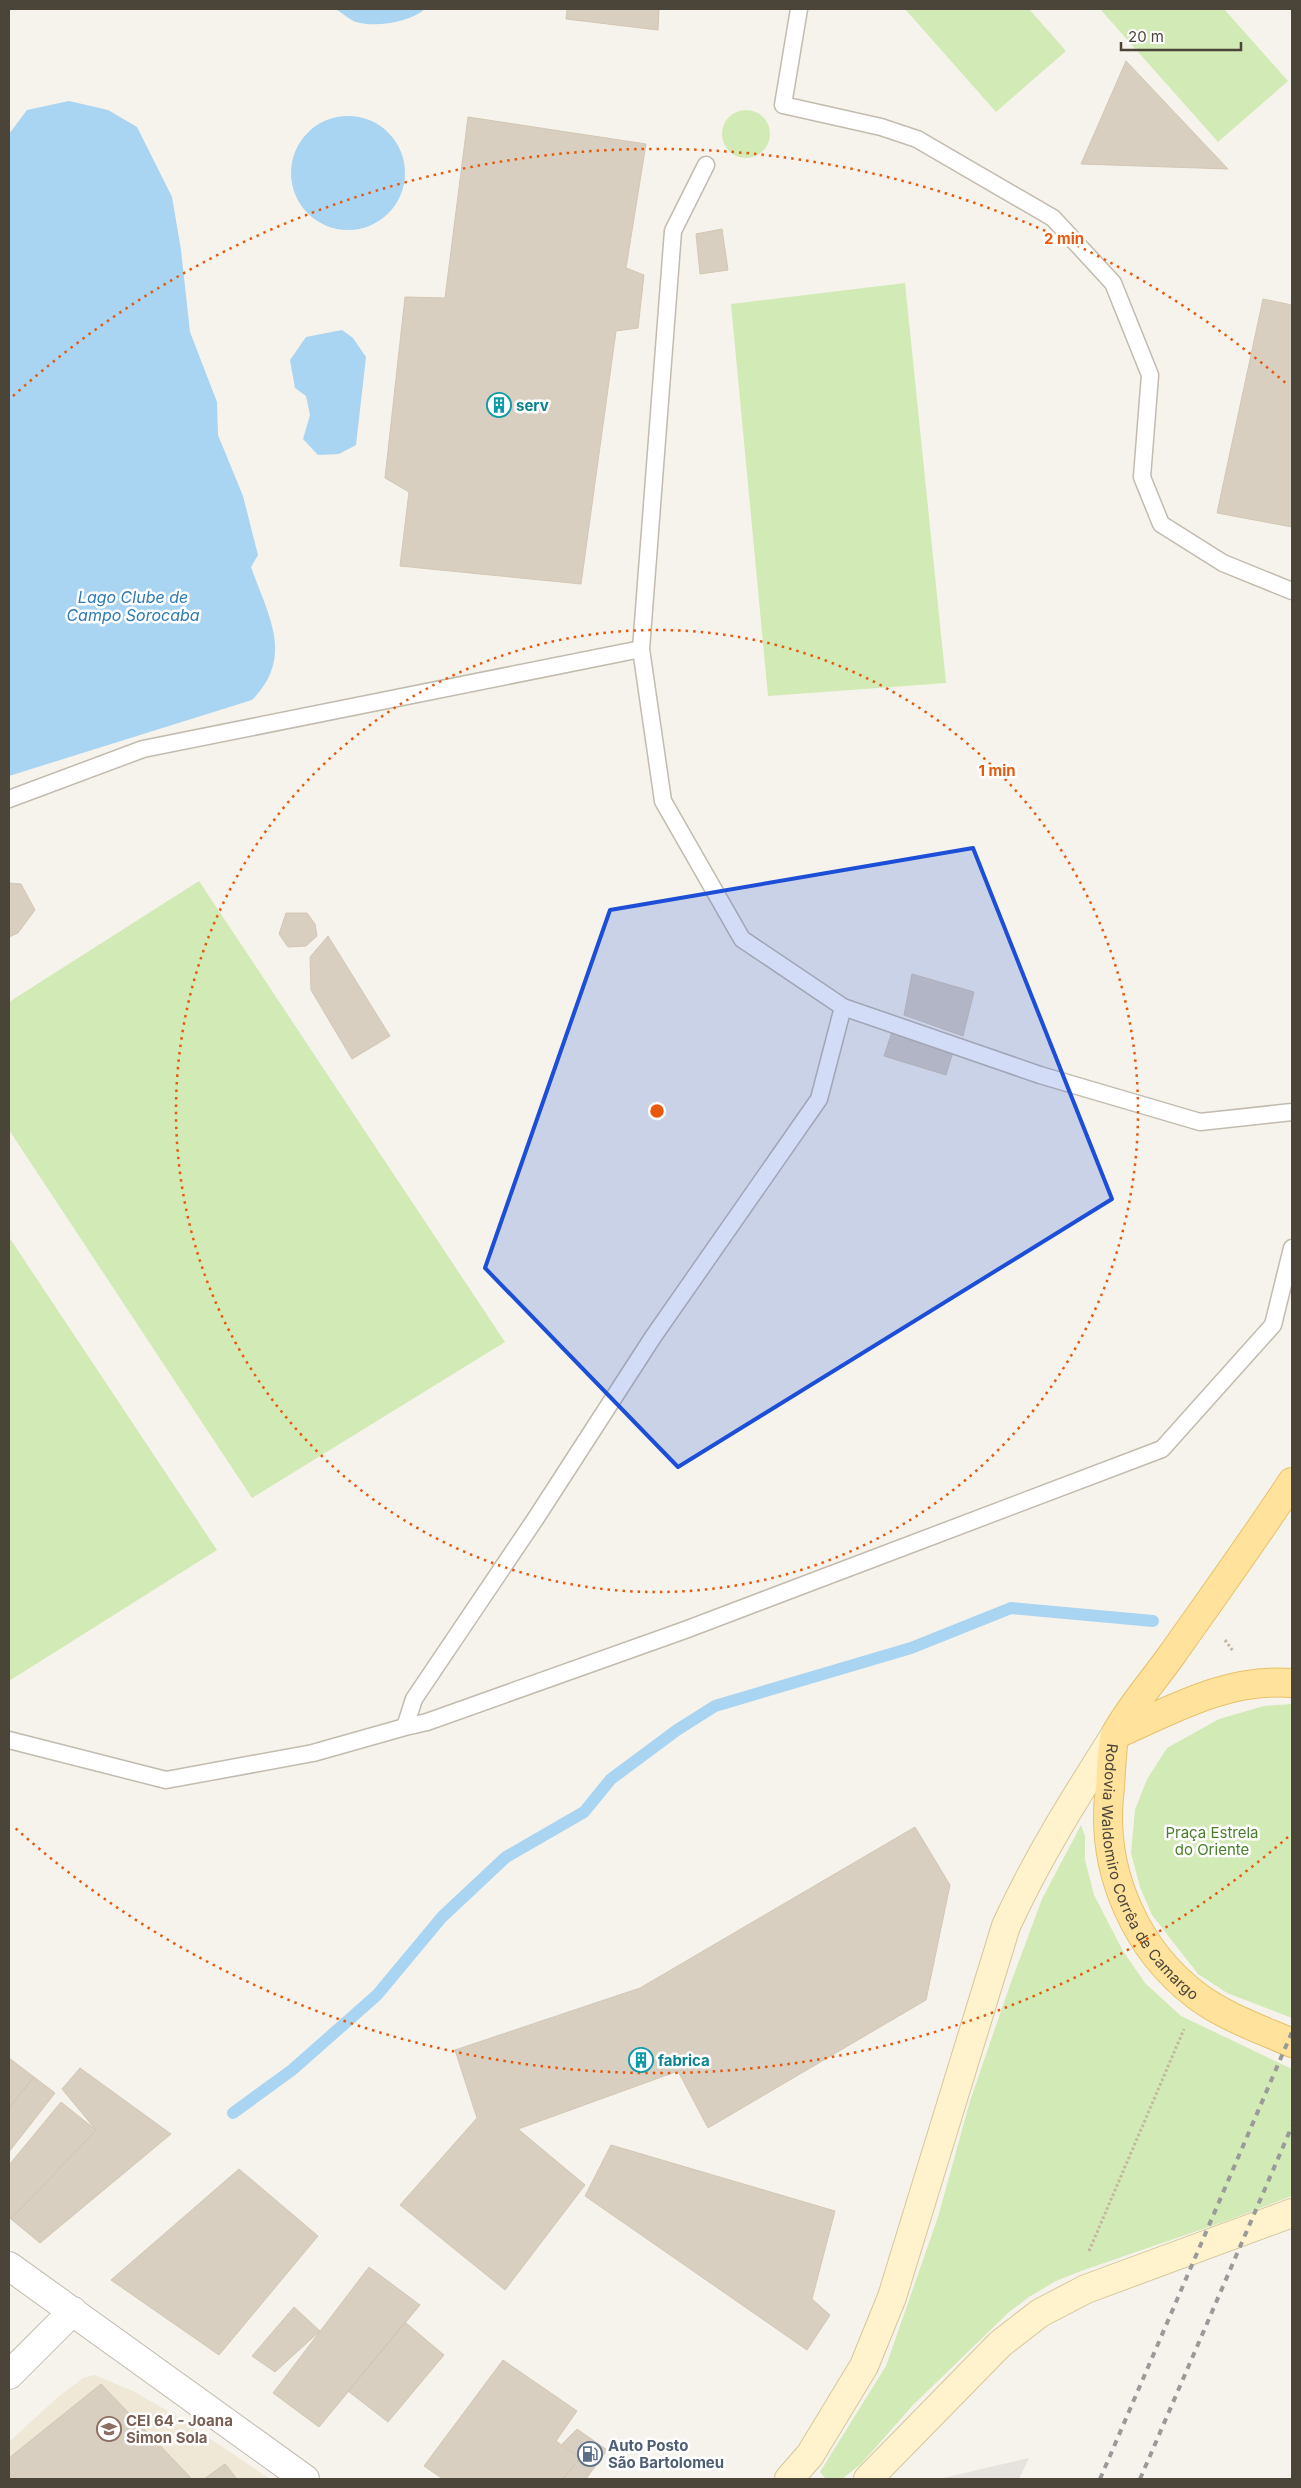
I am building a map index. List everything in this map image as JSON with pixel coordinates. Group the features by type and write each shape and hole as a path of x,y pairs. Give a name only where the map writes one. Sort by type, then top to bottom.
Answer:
{"main road":[{"path":"789,2479 810,2455 864,2366 892,2297 1006,1926 1030,1874 1060,1821 1115,1735 1292,1482"},
{"name":"Rodovia Waldomiro Corrêa de Camargo","path":"1292,1683 1244,1684 1200,1697 1115,1735 1108,1813 1110,1848 1117,1883 1131,1916 1148,1946 1171,1973 1198,1996 1225,2013 1292,2043"},
{"path":"868,2479 1000,2344 1040,2314 1086,2289 1292,2213"}],"street":[{"path":"9,2266 305,2479"},
{"path":"9,2375 73,2311"}],"lane":[{"path":"800,9 783,105 882,127 917,139 1052,218 1113,283 1150,375 1142,477 1161,524 1223,563 1292,591"},
{"path":"706,165 673,231 641,649 663,801 742,939 843,1007 1040,1075 1200,1122 1292,1112"},
{"path":"9,800 144,749 641,649"},
{"path":"405,1727 414,1699 536,1518 653,1338 819,1100 843,1007"},
{"path":"9,1740 166,1780 313,1752 427,1722 685,1630 1162,1448 1273,1326 1292,1248"}],"path":[{"path":"1195,1622 1223,1637 1242,1664 1244,1684"},
{"path":"1086,2289 1081,2271 1198,1996"}],"highlighted area":[{"path":"973,848 1112,1199 678,1467 485,1268 610,910"}],"shaded area":[{"name":"CEI 64 - Joana Simon Sola","path":"95,2375 133,2391 176,2416 270,2479 9,2479 9,2442 58,2397 83,2378"},
{"path":"1029,2458 1019,2479 939,2479"}],"green space":[{"path":"905,9 1029,9 1066,51 996,112"},
{"path":"1100,9 1224,9 1288,81 1218,142"},
{"path":"746,110 755,112 763,117 768,125 770,134 768,143 763,151 755,156 746,158 737,156 729,151 724,143 722,134 724,125 729,117 737,112"},
{"path":"905,283 946,683 768,696 731,304"},
{"path":"199,881 505,1342 252,1498 9,1130 9,1002"},
{"path":"9,1237 217,1550 9,1681"},
{"name":"Praça Estrela do Oriente","path":"1292,1704 1292,2018 1227,1993 1198,1974 1152,1915 1140,1887 1131,1853 1135,1810 1147,1779 1167,1748 1219,1719 1264,1706"},
{"path":"1081,1825 1085,1836 1085,1860 1094,1895 1123,1951 1145,1983 1181,2016 1292,2069 1292,2196 1081,2271 1056,2281 1029,2297 1009,2312 913,2405 861,2464 842,2479 826,2479 820,2472 886,2366 938,2217 970,2101 1010,1985 1042,1899"}],"water":[{"path":"336,9 425,9 419,14 392,23 364,24 356,22"},
{"name":"Lago Clube de Campo Sorocaba","path":"69,101 108,110 137,127 172,197 181,250 190,332 217,402 218,435 243,496 258,555 251,567 270,619 274,635 275,652 272,668 265,684 252,700 9,776 9,134 27,110"},
{"path":"348,116 370,120 388,133 401,151 405,173 401,195 388,213 370,226 348,230 326,226 308,213 295,195 291,173 295,151 308,133 326,120"},
{"path":"342,330 353,338 366,357 356,445 339,454 318,455 303,439 310,415 306,396 295,388 290,360 306,337"}],"building":[{"path":"567,9 659,9 658,30 566,19"},
{"path":"1126,61 1228,169 1081,164"},
{"name":"serv","path":"468,117 646,144 626,268 644,275 638,328 616,331 581,584 400,566 409,492 385,478 405,297 445,298"},
{"path":"722,229 728,270 700,274 696,234"},
{"path":"1263,299 1292,305 1292,527 1217,513"},
{"path":"9,883 21,884 35,910 18,933 9,937"},
{"path":"286,913 307,913 315,924 317,936 306,946 288,947 279,934"},
{"path":"328,936 390,1036 352,1059 311,990 310,957"},
{"path":"912,974 974,992 963,1036 904,1015"},
{"path":"892,1032 953,1052 946,1075 884,1056"},
{"name":"fabrica","path":"915,1827 950,1885 926,2000 708,2128 678,2071 518,2129 585,2185 505,2290 400,2205 477,2118 455,2050 640,1988"},
{"path":"9,2058 34,2077 9,2108"},
{"path":"80,2068 171,2134 40,2243 11,2219 96,2130 62,2089"},
{"path":"34,2077 55,2093 9,2152 9,2108"},
{"path":"61,2102 96,2130 11,2219 9,2217 9,2165"},
{"path":"611,2145 835,2211 812,2299 830,2315 807,2350 585,2196"},
{"path":"239,2169 318,2236 219,2355 111,2280"},
{"path":"369,2267 420,2305 319,2427 273,2393"},
{"path":"294,2307 320,2331 275,2372 252,2356"},
{"path":"405,2322 444,2355 388,2422 348,2391"},
{"path":"503,2360 577,2411 556,2441 580,2458 563,2479 443,2479 424,2466"},
{"path":"101,2384 192,2479 9,2479 9,2458"},
{"name":"Auto Posto São Bartolomeu","path":"577,2429 607,2450 586,2479 563,2479 580,2458 562,2444"},
{"path":"225,2464 237,2479 204,2479"}],"waterway":[{"path":"233,2113 292,2070 377,1995 442,1917 506,1857 584,1812 611,1779 677,1730 715,1706 911,1648 1011,1608 1153,1621"}],"railway":[{"path":"1100,2479 1292,2032"},
{"path":"1140,2479 1292,2126"}],"place":[{"name":"serv","path":"499,405"},
{"name":"fabrica","path":"641,2060"},
{"name":"CEI 64 - Joana Simon Sola","path":"109,2429"},
{"name":"Auto Posto São Bartolomeu","path":"590,2454"}]}
